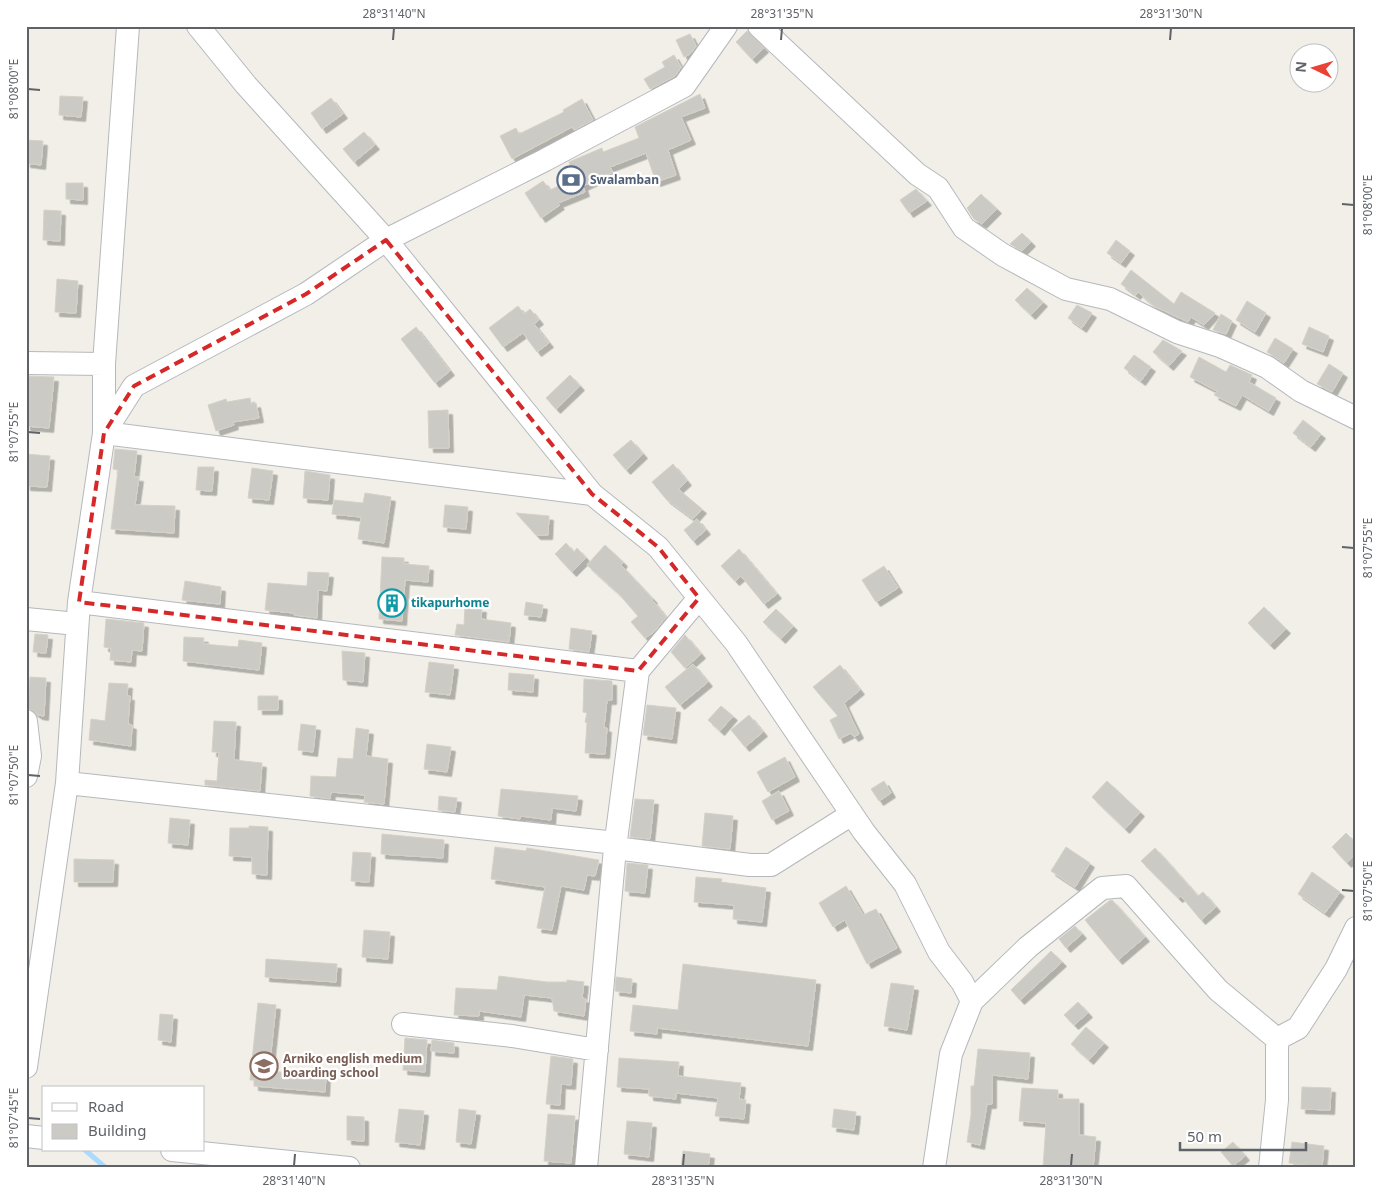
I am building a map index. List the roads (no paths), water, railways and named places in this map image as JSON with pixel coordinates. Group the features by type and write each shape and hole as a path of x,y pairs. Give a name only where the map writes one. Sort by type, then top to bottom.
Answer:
{"street":[{"path":"26,1067 66,783 79,602 104,433 104,364 128,26"},
{"path":"198,26 246,85 386,240 592,494 658,547 736,643 852,814 905,884 938,952 962,982 972,1001"},
{"path":"104,433 134,386 306,294 386,240 545,160 684,86 726,26"},
{"path":"759,26 917,174 938,188 964,228 1002,255 1066,289 1110,298 1177,332 1220,346 1267,367 1301,391 1356,418"},
{"path":"26,363 104,364"},
{"path":"104,433 592,494"},
{"path":"586,1168 615,846 638,671 699,598"},
{"path":"79,602 638,671"},
{"path":"26,619 77,624"},
{"path":"26,721 30,756 26,776"},
{"path":"66,783 615,846 750,865 771,865 852,814"},
{"path":"934,1168 951,1054 972,1001 1028,947 1102,888 1126,886 1218,990 1277,1039"},
{"path":"1277,1039 1298,1028 1336,969 1356,928"},
{"path":"403,1024 512,1036 597,1050"},
{"path":"1270,1168 1277,1100 1277,1039"},
{"path":"26,1136 42,1138"},
{"path":"192,1152 349,1168"}],"waterway":[{"path":"87,1152 106,1168"}],"place":[{"name":"Swalamban","path":"571,180"},
{"name":"tikapurhome","path":"392,603"},
{"name":"Arniko english medium boarding school","path":"264,1066"}]}
